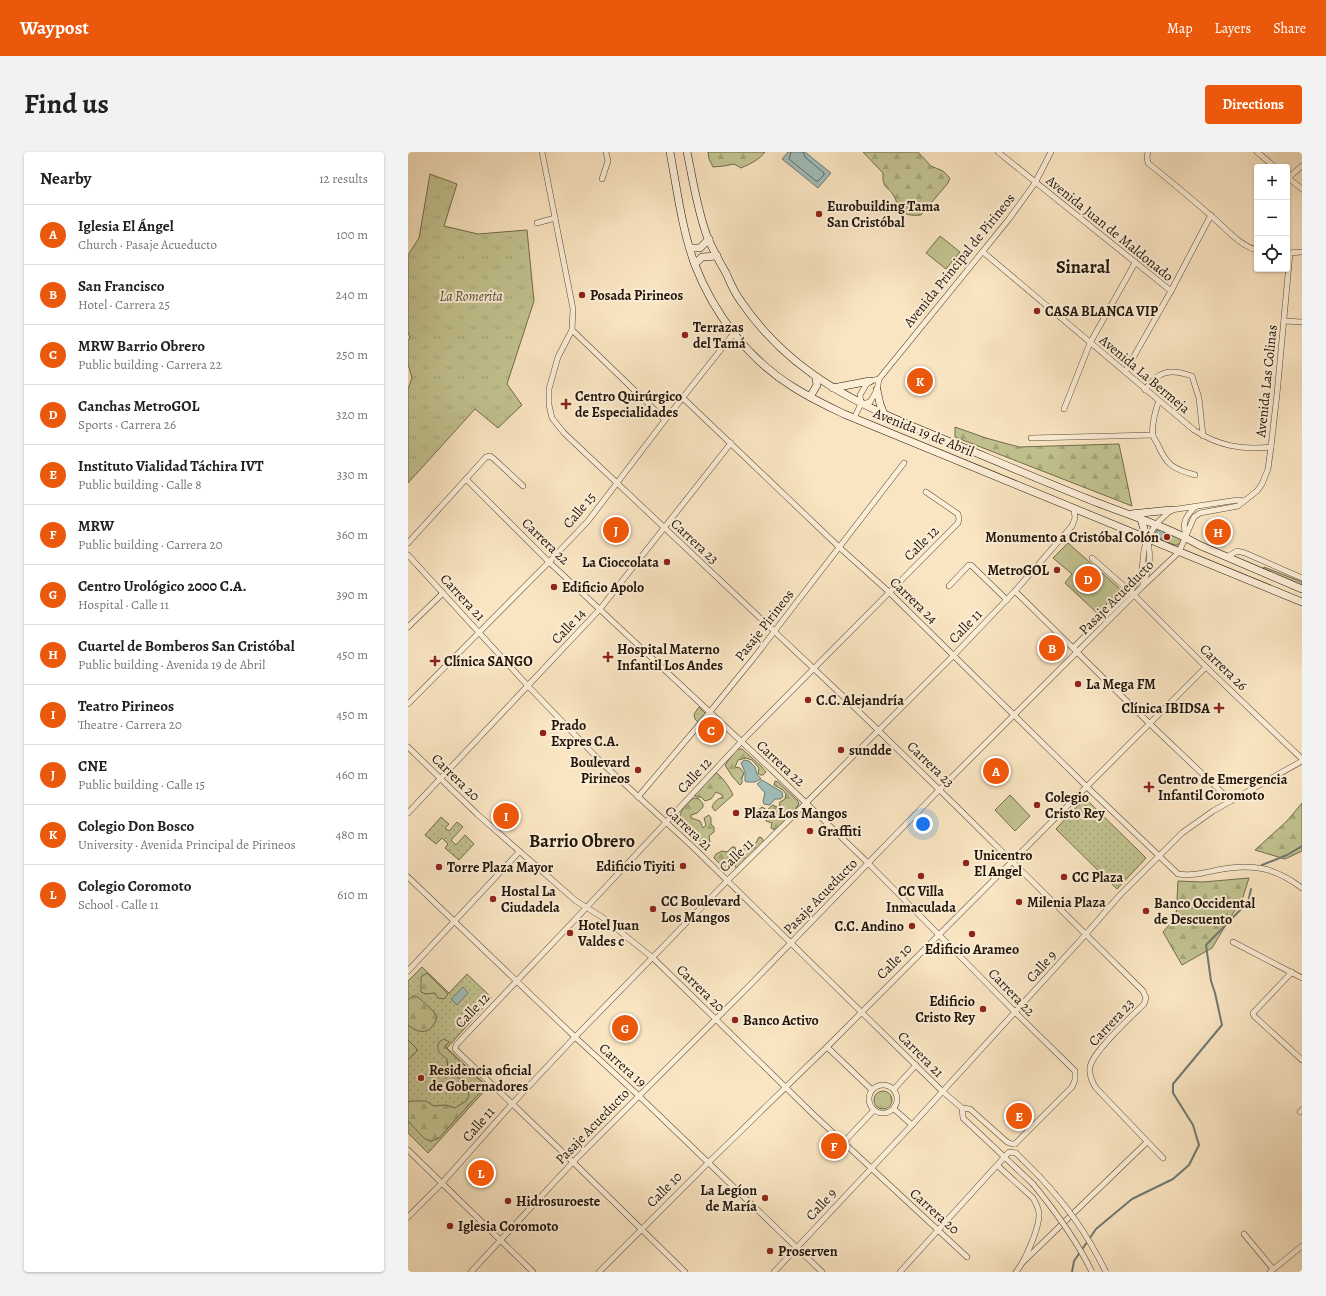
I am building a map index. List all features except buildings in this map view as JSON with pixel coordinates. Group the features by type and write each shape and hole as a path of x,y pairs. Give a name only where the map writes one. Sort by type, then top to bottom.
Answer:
{"main road":[{"name":"Avenida 19 de Abril","path":"670,152 690,248 695,264 712,301 734,334 769,369 792,387 854,418 1302,602"},
{"name":"Avenida 19 de Abril","path":"687,152 700,212 709,239 739,298 758,324 796,362 816,378 861,404 884,414 1083,497 1156,524 1186,537 1199,545 1302,589"},
{"path":"690,248 700,248 709,239"},
{"path":"695,264 702,257 717,256"},
{"path":"810,397 818,385 816,378"},
{"path":"833,388 870,381"},
{"path":"877,390 884,414"},
{"path":"1129,515 1171,510"},
{"path":"1141,519 1147,539"}],"street":[{"path":"542,152 573,309 572,330 665,420"},
{"path":"602,179 608,161 606,152"},
{"name":"Avenida Juan de Maldonado","path":"998,152 1171,291"},
{"name":"Avenida Principal de Pirineos","path":"877,390 879,379 1009,219 1035,183 1052,152"},
{"path":"1148,152 1148,163 1211,215 1240,242 1254,249"},
{"path":"1257,152 1271,164"},
{"path":"1290,176 1302,166"},
{"path":"1290,180 1302,189"},
{"path":"1125,372 1171,291 1211,215"},
{"path":"537,223 555,218"},
{"name":"Avenida La Bermeja","path":"982,252 1194,430 1203,436 1223,444 1243,448 1271,447"},
{"path":"1290,253 1302,252"},
{"path":"1064,409 1090,343 1135,263"},
{"name":"Avenida Las Colinas","path":"1186,537 1194,517 1200,513 1238,506 1251,496 1262,484 1268,468 1271,447 1284,321 1287,272"},
{"path":"1284,321 1302,322"},
{"name":"Carrera 23","path":"572,330 558,357 549,389 549,405 552,418 557,425 664,529 814,668 940,790 1143,991 1146,998 1144,1004 1106,1043 1090,1066 1090,1072 1096,1088 1163,1158"},
{"name":"Calle 15","path":"408,704 549,562 588,520 734,334"},
{"path":"1145,390 1152,380 1159,374 1172,372 1185,373 1192,376 1199,398 1203,436"},
{"path":"854,418 861,404 860,395 870,381 879,379"},
{"path":"861,404 870,402 877,390"},
{"name":"Carrera 24","path":"683,398 839,547 889,592 1087,787 1178,874 1190,876 1231,867 1257,868 1277,872 1302,888"},
{"path":"1159,401 1155,411 1153,435 1162,456 1170,464 1180,470 1195,475"},
{"path":"1031,438 1153,435"},
{"name":"Calle 14","path":"408,813 600,609 731,443"},
{"path":"408,543 486,457 490,456 522,486"},
{"name":"Pasaje Pirineos","path":"638,797 709,713 904,463"},
{"name":"Carrera 22","path":"466,479 549,562 869,864 1075,1071 1075,1080 1072,1087 1015,1144"},
{"name":"Calle 12","path":"512,1104 455,1049 456,1045 517,982 741,742 958,523 958,514 926,492"},
{"path":"1073,648 1133,593 1142,570 1144,550 1147,539 1156,524 1171,510 1238,500 1243,501"},
{"path":"1186,537 1183,526 1188,515 1195,507"},
{"name":"Calle 11","path":"408,1218 575,1037 727,881 879,731 1007,600 1072,526 1075,518 1074,509"},
{"name":"Pasaje Acueducto","path":"471,1272 574,1162 869,864 1133,593 1142,587 1179,552 1186,537"},
{"path":"1142,587 1149,568 1150,553 1147,539"},
{"path":"1227,557 1237,551 1245,553 1302,578"},
{"name":"Carrera 21","path":"408,555 528,686 638,797 727,881 942,1091 962,1108 970,1109 1007,1142 1015,1144"},
{"name":"Carrera 26","path":"1092,558 1133,593 1302,760"},
{"path":"949,586 969,565 971,565 1007,600"},
{"path":"1015,591 1150,724 1231,801"},
{"path":"408,627 443,593"},
{"name":"Calle 10","path":"599,1272 827,1047 861,1011 1150,724 1206,666"},
{"name":"Carrera 20","path":"408,747 440,779 519,852 576,901 602,916 653,958 871,1169 967,1257"},
{"name":"Calle 9","path":"774,1272 912,1125 1119,896 1158,856 1182,833 1213,811 1302,760"},
{"path":"408,971 519,852"},
{"name":"Carrera 19","path":"408,877 575,1037 709,1162 822,1272"},
{"path":"1233,942 1302,978"},
{"path":"1292,972 1255,1009 1253,1013 1254,1016 1302,1060"},
{"path":"827,1047 872,1090"},
{"path":"894,1089 916,1065"},
{"path":"885,1085 894,1089 898,1101 894,1109 884,1114 874,1110 869,1100 872,1090 876,1087 885,1085"},
{"path":"512,1104 574,1162 685,1272"},
{"name":"Carrera 21","path":"962,1108 963,1118 1032,1184 1066,1226 1085,1256 1092,1272"},
{"path":"894,1109 912,1125"},
{"path":"843,1142 874,1110"},
{"path":"1016,1272 1024,1262 1148,1142"},
{"path":"1015,1144 1016,1153"},
{"path":"408,1150 533,1272"},
{"path":"900,1272 998,1166 1009,1152 1016,1153 1040,1176 1078,1222 1096,1251 1106,1272"},
{"path":"998,1166 1033,1198 1037,1204 1039,1214 1036,1228 1024,1262"},
{"path":"1244,1234 1272,1271 1302,1246"}],"green space":[{"path":"708,152 765,152 757,160 741,168 734,164 713,167 709,159"},
{"path":"863,152 918,152 931,166 943,171 950,178 948,183 921,215 901,212 897,206 893,194 885,185 883,173"},
{"name":"La Romerita","path":"430,174 457,184 444,226 478,234 527,230 534,301 507,384 522,405 498,428 475,409 408,483 408,389 412,378 408,364 408,340 410,338 408,332 408,255 419,238"},
{"path":"940,236 960,252 946,269 926,253"},
{"path":"955,427 986,438 1019,447 1119,444 1132,506 955,437"},
{"path":"1158,529 1181,539 1181,541 1178,545 1175,545 1157,538 1155,533"},
{"path":"1068,543 1120,589 1098,614 1065,583 1072,574 1053,558"},
{"path":"1264,567 1302,582 1302,585 1263,569"},
{"path":"699,707 706,714 699,723 695,719 694,714"},
{"path":"742,749 766,772 763,775 760,775 758,773 759,768 752,760 746,758 738,760 735,767 740,768 744,773 742,783 740,785 725,765 736,750"},
{"path":"716,773 726,782 733,795 715,811 712,807 716,801 723,797 722,795 716,792 711,799 705,801 701,797 696,797 695,794"},
{"path":"775,781 778,782 798,801 799,804 775,830 771,828 772,823 766,821 766,816 761,814 758,810 762,807 767,810 773,805 779,808 780,802 785,799 786,794 783,790 774,785"},
{"path":"1010,795 1030,816 1015,831 995,810"},
{"path":"694,798 699,799 703,804 703,807 697,813 691,815 691,818 700,821 703,828 706,825 704,818 709,815 711,818 711,824 714,827 714,832 709,836 710,842 706,846 703,845 679,820 680,814 684,808"},
{"path":"1085,798 1146,858 1117,889 1056,829"},
{"path":"1302,803 1302,851 1285,859 1255,850 1287,821"},
{"path":"441,817 449,824 445,828 449,831 457,822 463,827 451,840 456,845 465,835 474,844 459,860 445,848 448,844 442,838 436,844 425,835"},
{"path":"759,837 762,838 764,843 737,869 730,856 728,857 727,863 731,867 729,871 726,870 714,858 716,854 722,851 727,852 732,847 735,847 736,853 738,853 743,849 748,848 751,844 756,843"},
{"path":"1249,878 1243,897 1212,948 1182,965 1163,932 1176,917 1178,881 1203,882"},
{"path":"422,967 449,993 467,974 492,998 447,1048 488,1087 428,1153 408,1133 408,981"},
{"path":"427,973 448,994 444,999 438,998 435,993 426,994 421,992 421,977"},
{"path":"413,996 419,998 434,1012 437,1017 435,1023 429,1030 421,1031 408,1025 408,1000"},
{"path":"444,1039 449,1042 445,1047 485,1085 485,1087 439,1138 431,1141 425,1139 408,1121 408,1102 426,1101 434,1106 446,1105 455,1108 466,1101 469,1096 468,1090 460,1079 448,1071 447,1059 438,1050 439,1042"},
{"path":"408,1040 417,1051 408,1060"},
{"path":"883,1091 889,1094 892,1100 889,1106 883,1109 877,1106 874,1100 877,1094"}],"water":[{"path":"788,152 805,152 831,173 818,188 782,159"},
{"path":"1160,529 1165,534 1160,539 1155,534"},
{"path":"744,760 749,761 755,767 757,774 761,779 755,782 745,781 745,772 741,763"},
{"path":"762,780 782,792 783,797 780,799 775,799 770,805 764,804 763,801 765,793 757,784"},
{"path":"463,987 468,993 457,1005 451,999"}],"waterway":[{"path":"1262,865 1287,855 1302,846"},
{"path":"1072,1272 1074,1261 1096,1229 1132,1199 1173,1179 1189,1165 1199,1145 1193,1125 1173,1093 1173,1084 1222,1025 1211,981 1206,945 1248,902 1251,889"}],"place":[{"name":"Eurobuilding Tama San Cristóbal","path":"819,214"},
{"name":"Posada Pirineos","path":"582,295"},
{"name":"CASA BLANCA VIP","path":"1037,311"},
{"name":"Terrazas del Tamá","path":"685,335"},
{"name":"Colegio Don Bosco","path":"920,381"},
{"name":"Centro Quirúrgico de Especialidades","path":"566,404"},
{"name":"CNE","path":"616,530"},
{"name":"Cuartel de Bomberos San Cristóbal","path":"1218,532"},
{"name":"Monumento a Cristóbal Colón","path":"1167,537"},
{"name":"La Cioccolata","path":"667,562"},
{"name":"MetroGOL","path":"1057,570"},
{"name":"Canchas MetroGOL","path":"1088,579"},
{"name":"Edificio Apolo","path":"554,587"},
{"name":"San Francisco","path":"1052,648"},
{"name":"Hospital Materno Infantil Los Andes","path":"608,657"},
{"name":"Clínica SANGO","path":"435,661"},
{"name":"La Mega FM","path":"1078,684"},
{"name":"C.C. Alejandría","path":"808,700"},
{"name":"Clínica IBIDSA","path":"1219,708"},
{"name":"MRW Barrio Obrero","path":"711,730"},
{"name":"Prado Expres C.A.","path":"543,733"},
{"name":"sundde","path":"841,750"},
{"name":"Boulevard Pirineos","path":"638,770"},
{"name":"Iglesia El Ángel","path":"996,771"},
{"name":"Centro de Emergencia Infantil Coromoto","path":"1149,787"},
{"name":"Colegio Cristo Rey","path":"1037,805"},
{"name":"Plaza Los Mangos","path":"736,813"},
{"name":"Teatro Pirineos","path":"506,816"},
{"name":"Graffiti","path":"810,831"},
{"name":"Unicentro El Angel","path":"966,863"},
{"name":"Edificio Tiyiti","path":"683,866"},
{"name":"Torre Plaza Mayor","path":"439,867"},
{"name":"CC Villa Inmaculada","path":"921,876"},
{"name":"CC Plaza","path":"1064,877"},
{"name":"Hostal La Ciudadela","path":"493,899"},
{"name":"Milenia Plaza","path":"1019,902"},
{"name":"CC Boulevard Los Mangos","path":"653,909"},
{"name":"Banco Occidental de Descuento","path":"1146,911"},
{"name":"C.C. Andino","path":"912,926"},
{"name":"Hotel Juan Valdes c","path":"570,933"},
{"name":"Edificio Arameo","path":"972,934"},
{"name":"Edificio Cristo Rey","path":"983,1009"},
{"name":"Banco Activo","path":"735,1020"},
{"name":"Centro Urológico 2000 C.A.","path":"625,1028"},
{"name":"Residencia oficial de Gobernadores","path":"421,1078"},
{"name":"Instituto Vialidad Táchira IVT","path":"1019,1116"},
{"name":"MRW","path":"834,1146"},
{"name":"Colegio Coromoto","path":"481,1173"},
{"name":"La Legíon de María","path":"765,1198"},
{"name":"Hidrosuroeste","path":"508,1201"},
{"name":"Iglesia Coromoto","path":"450,1226"},
{"name":"Proserven","path":"770,1251"}],"district":[{"name":"Sinaral","path":"1083,267"},
{"name":"Barrio Obrero","path":"582,841"}]}
